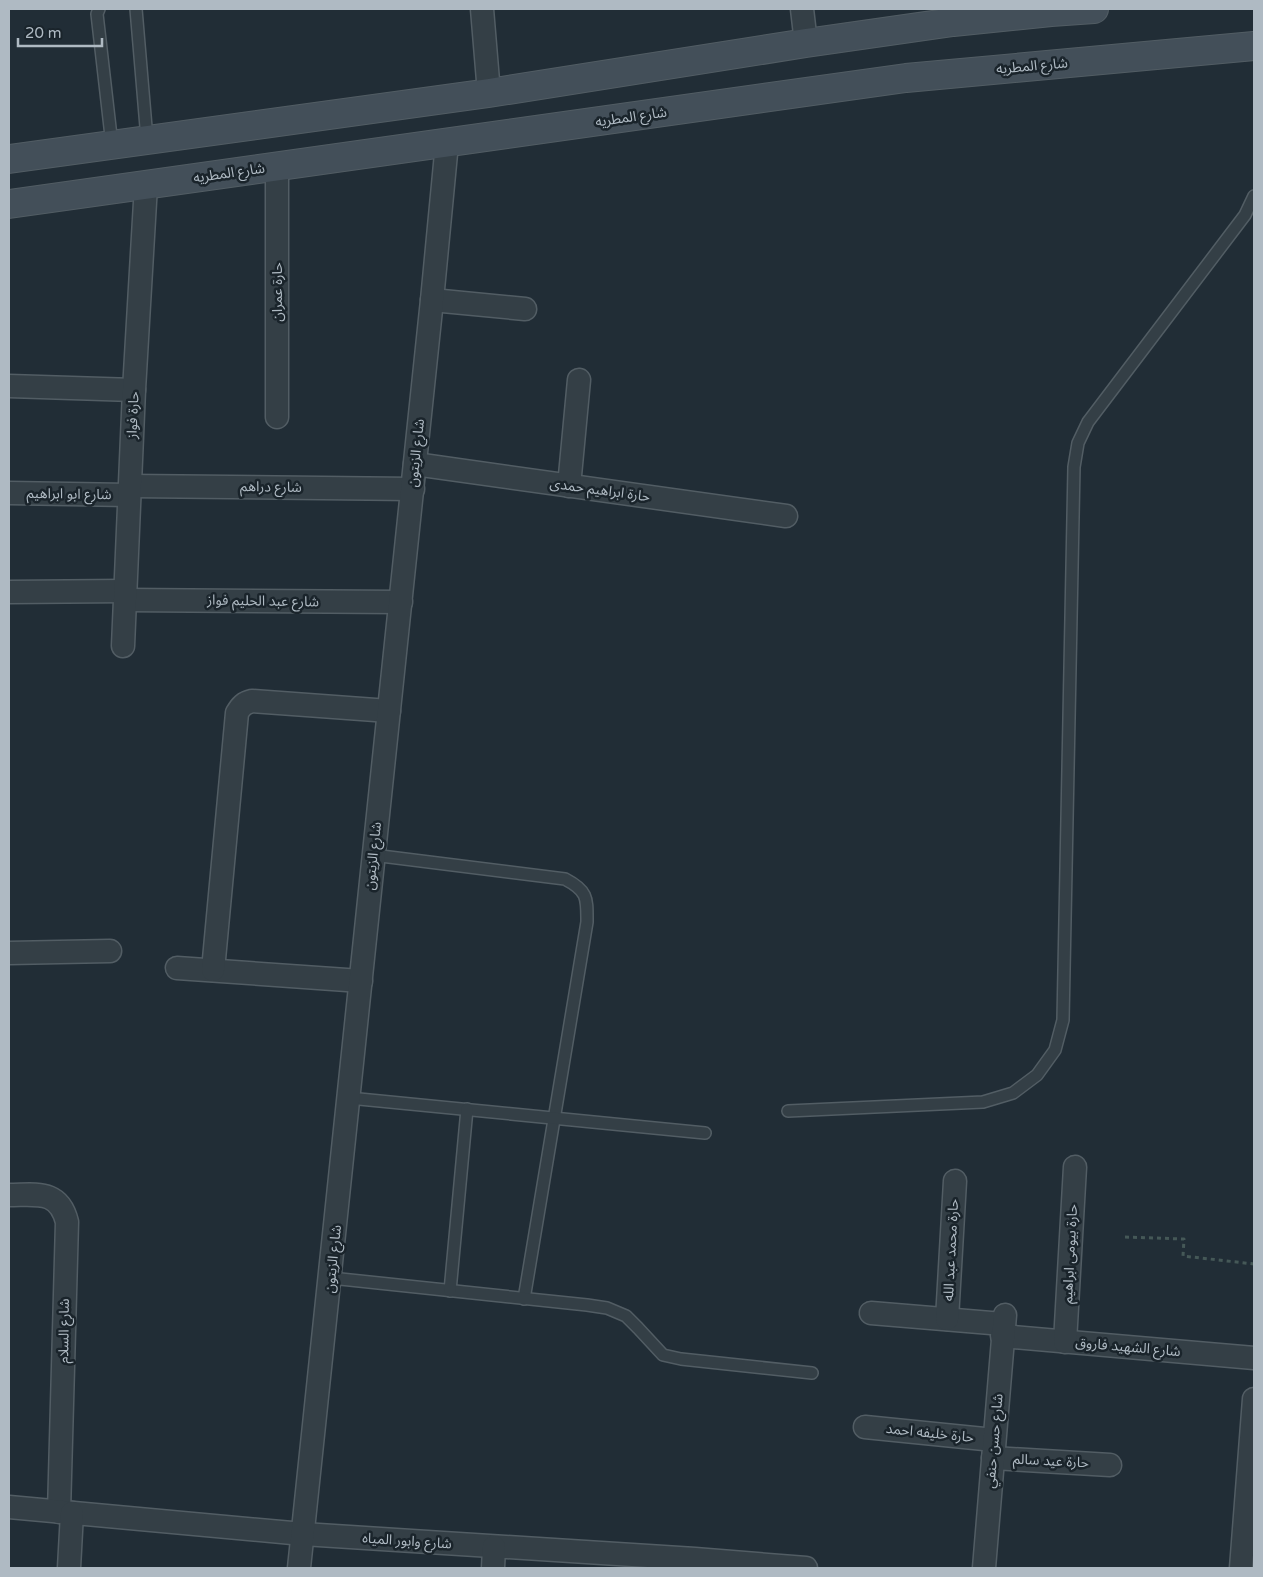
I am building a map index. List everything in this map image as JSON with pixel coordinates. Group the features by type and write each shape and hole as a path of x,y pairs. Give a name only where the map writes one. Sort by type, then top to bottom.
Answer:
{"main road":[{"path":"9,159 490,93 806,42 952,15 1094,9"},
{"name":"شارع المطريه","path":"9,204 906,78 1254,46"}],"street":[{"path":"482,9 490,93"},
{"path":"802,9 806,42"},
{"name":"شارع الزيتون","path":"299,1568 401,602 446,143"},
{"name":"حارة عمران","path":"277,167 277,417"},
{"name":"حارة فواز","path":"123,646 134,390 146,185"},
{"path":"432,300 525,309"},
{"path":"569,486 579,380"},
{"path":"9,386 134,390"},
{"name":"حارة ابراهيم حمدى","path":"415,464 786,516"},
{"name":"شارع دراهم","path":"130,490 412,489"},
{"name":"شارع ابو ابراهيم","path":"9,493 130,490"},
{"name":"شارع عبد الحليم فواز","path":"9,592 401,602"},
{"path":"213,970 237,713 240,707 252,701 389,711"},
{"path":"9,953 110,951"},
{"path":"177,968 361,981"},
{"name":"حارة بيومى ابراهيم","path":"1065,1342 1075,1167"},
{"name":"حارة محمد عبد الله","path":"947,1319 955,1181"},
{"name":"شارع السلام","path":"9,1195 49,1196 58,1202 64,1211 66,1222 65,1513 70,1568"},
{"name":"شارع الشهيد فاروق","path":"871,1313 1003,1325 1065,1342 1254,1358"},
{"name":"شارع حسن حنفي","path":"984,1568 1003,1325"},
{"path":"1241,1568 1252,1464 1254,1399"},
{"name":"حارة خليفه احمد","path":"865,1427 994,1449"},
{"name":"حارة عيد سالم","path":"994,1449 1110,1464"},
{"name":"شارع وابور المياه","path":"9,1508 303,1534 494,1557 806,1568"}],"lane":[{"path":"99,9 97,14 112,145"},
{"path":"136,9 147,140"},
{"path":"788,1112 983,1102 1013,1093 1037,1075 1055,1050 1063,1020 1074,467 1078,443 1088,422 1245,215 1254,196"},
{"path":"373,855 565,879 578,886 587,900 587,922 524,1299"},
{"path":"348,1098 705,1133"},
{"path":"450,1291 467,1109"},
{"path":"331,1278 607,1308 626,1316 663,1354 681,1359 812,1373"}],"path":[{"path":"1125,1237 1184,1239 1183,1256 1254,1264"}]}
